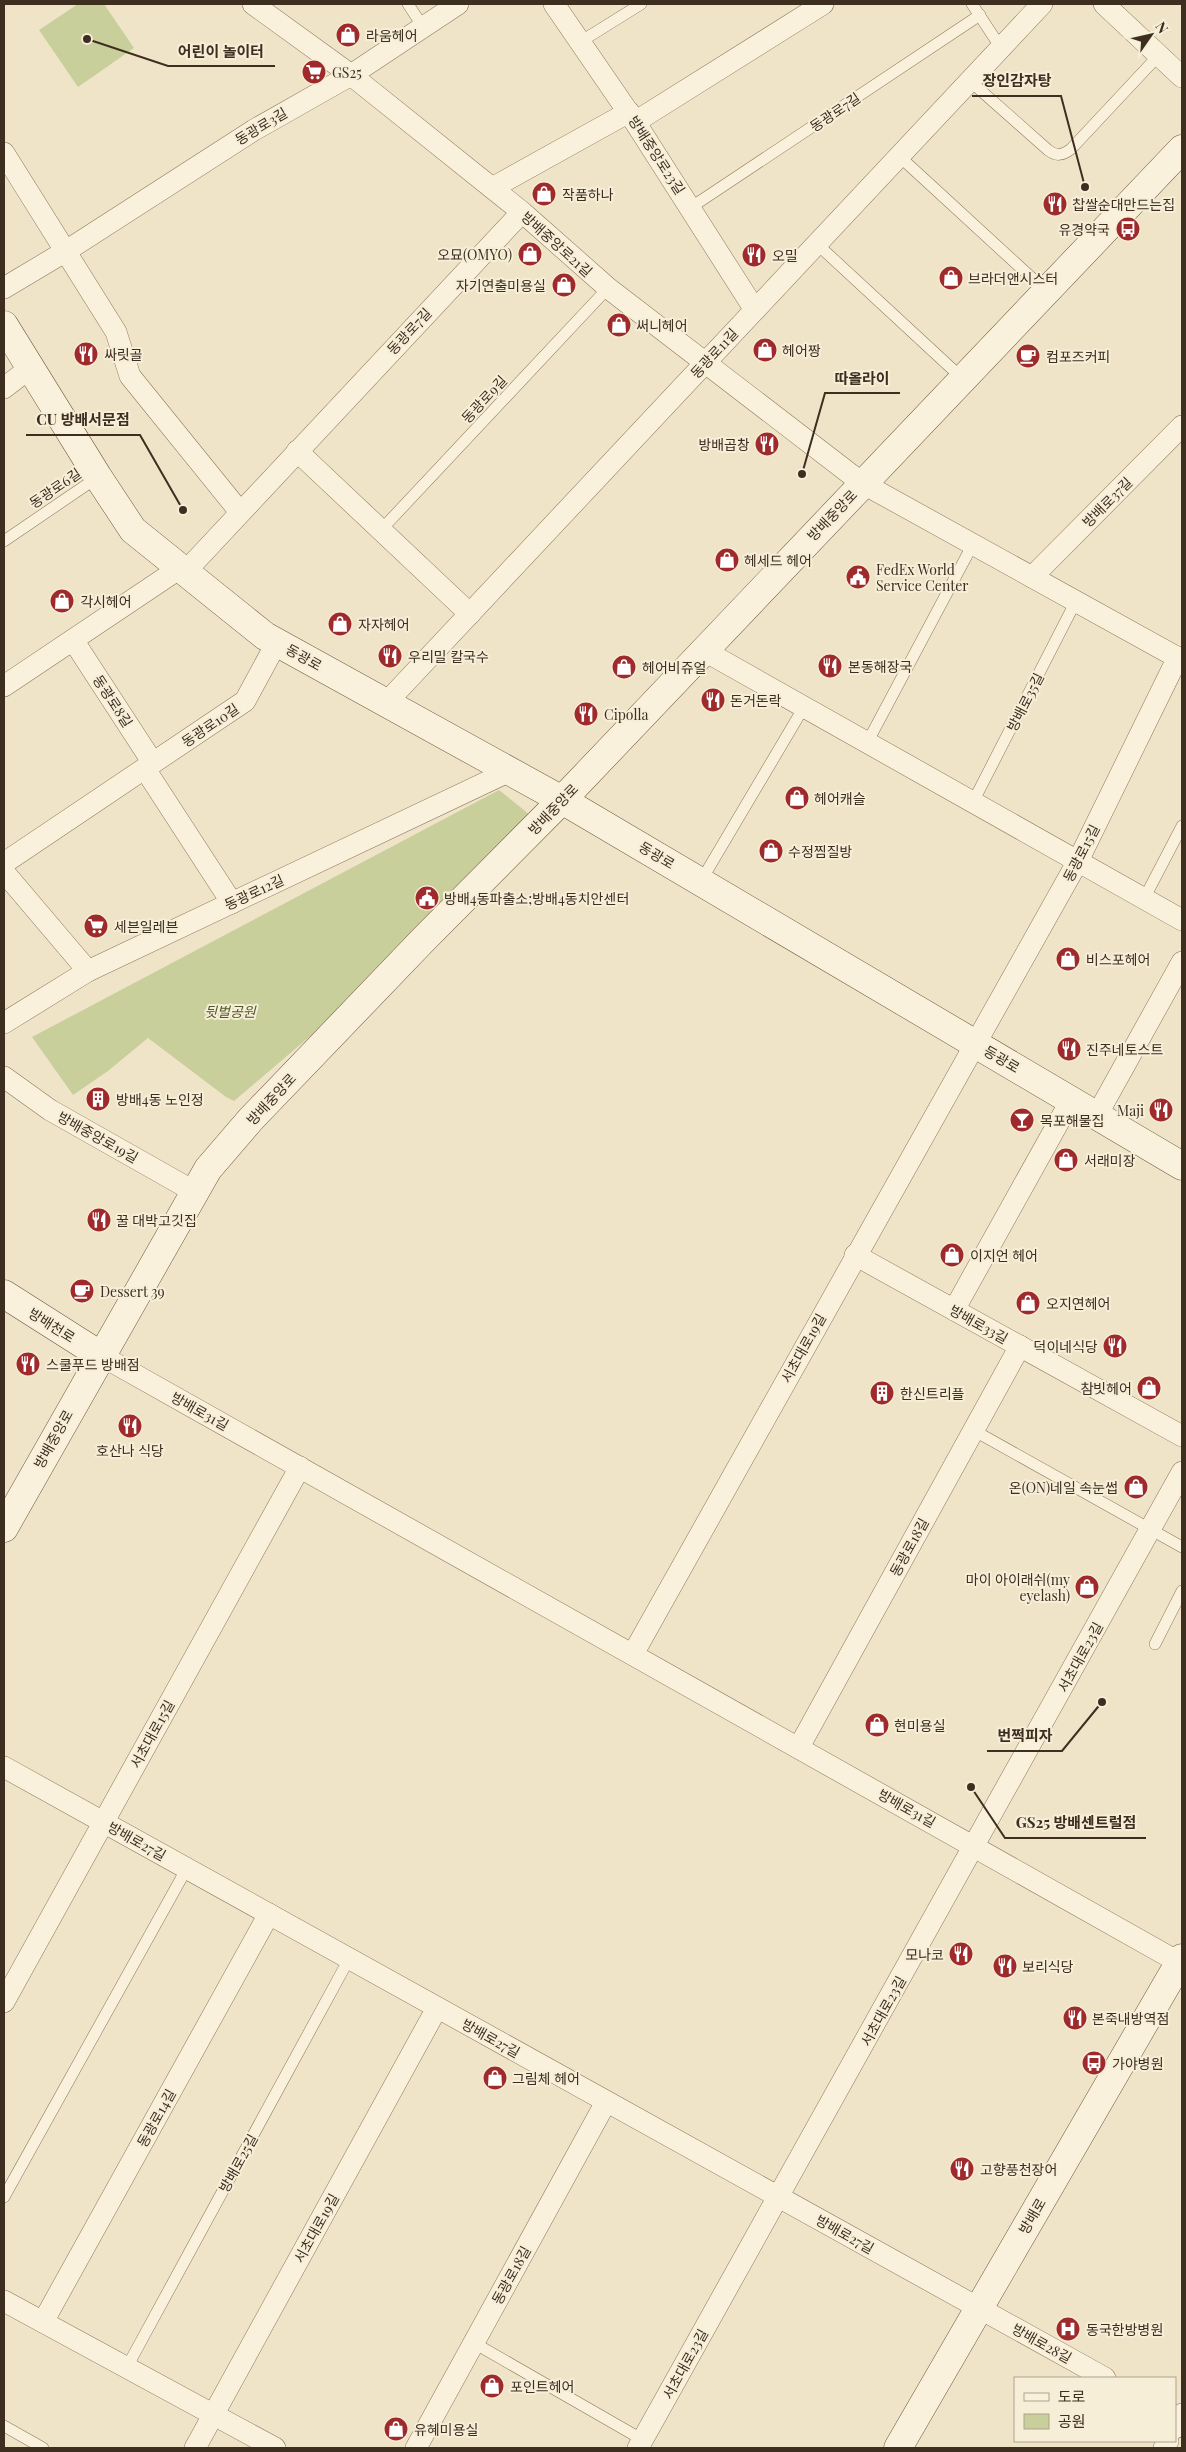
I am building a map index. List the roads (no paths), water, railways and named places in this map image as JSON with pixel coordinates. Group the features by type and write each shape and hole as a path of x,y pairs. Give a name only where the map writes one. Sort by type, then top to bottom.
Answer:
{"street":[{"name":"방배중앙로21길","path":"253,4 351,75 522,212 608,288 704,364 862,483"},
{"name":"동광로3길","path":"4,288 66,251 254,130 351,75 458,4"},
{"name":"방배중앙로23길","path":"554,4 632,117 755,310"},
{"path":"492,188 632,117 823,4"},
{"name":"동광로11길","path":"386,703 1042,4"},
{"path":"1104,4 1182,77"},
{"name":"방배중앙로","path":"4,1528 100,1355 208,1169 251,1119 562,800 1182,149"},
{"path":"4,153 116,332 130,376 240,512"},
{"name":"동광로7길","path":"183,570 240,512 522,212"},
{"name":"동광로","path":"4,325 133,530 265,636 562,800 1182,1166"},
{"path":"4,388 30,368"},
{"name":"방배로37길","path":"1032,577 1182,426"},
{"path":"297,450 470,614"},
{"path":"862,483 1180,659"},
{"path":"4,686 183,570"},
{"name":"동광로8길","path":"73,640 149,766"},
{"name":"동광로10길","path":"4,863 245,700 276,642"},
{"path":"703,650 1182,920"},
{"name":"동광로15길","path":"977,1044 1078,861 1180,659"},
{"path":"149,766 232,903"},
{"name":"동광로12길","path":"4,1023 88,971 510,771"},
{"path":"4,872 88,971"},
{"path":"1097,1115 1182,962"},
{"name":"서초대로19길","path":"633,1654 855,1255 977,1044"},
{"name":"방배중앙로19길","path":"4,1077 50,1110 195,1192"},
{"path":"954,1310 1071,1100"},
{"name":"방배로33길","path":"855,1255 1182,1436"},
{"name":"방배천로","path":"4,1294 100,1355"},
{"name":"동광로18길","path":"799,1747 1020,1346"},
{"name":"방배로31길","path":"100,1355 1181,1962"},
{"name":"서초대로15길","path":"4,2002 300,1467"},
{"name":"서초대로23길","path":"640,2444 779,2198 1182,1472"},
{"name":"방배로27길","path":"4,1767 779,2198 979,2307"},
{"name":"동광로14길","path":"43,2322 270,1914"},
{"name":"방배로","path":"898,2448 1181,1962"},
{"name":"서초대로19길","path":"195,2448 437,2008"},
{"name":"동광로18길","path":"416,2448 606,2102"},
{"path":"4,2300 275,2448"},
{"name":"방배로28길","path":"979,2307 1103,2377"}],"lane":[{"path":"408,4 423,27"},
{"path":"580,42 641,4"},
{"path":"972,4 1000,48"},
{"name":"동광로7길","path":"690,208 980,16"},
{"path":"970,81 1048,150 1057,155 1071,149 1159,55"},
{"path":"899,156 1046,291"},
{"path":"817,244 963,379"},
{"name":"동광로9길","path":"382,530 608,288"},
{"name":"동광로6길","path":"4,541 98,477"},
{"path":"867,743 973,544"},
{"name":"방배로35길","path":"973,802 1076,601"},
{"path":"701,881 804,707"},
{"path":"1144,899 1182,826"},
{"path":"973,1430 1182,1547"},
{"path":"1155,1644 1182,1591"},
{"path":"4,2197 187,1868"},
{"name":"방배로25길","path":"127,2367 349,1959"},
{"name":"서초대로23길","path":"474,2343 640,2444"},
{"path":"4,2426 43,2448"}],"place":[{"name":"라움헤어","path":"348,35"},
{"name":"어린이 놀이터","path":"87,39"},
{"name":"GS25","path":"314,72"},
{"name":"장인감자탕","path":"1085,187"},
{"name":"작품하나","path":"544,194"},
{"name":"찹쌀순대만드는집","path":"1055,204"},
{"name":"유경약국","path":"1128,229"},
{"name":"오묘(OMYO)","path":"530,254"},
{"name":"오밀","path":"754,255"},
{"name":"브라더앤시스터","path":"951,278"},
{"name":"자기연출미용실","path":"564,285"},
{"name":"써니헤어","path":"619,325"},
{"name":"헤어짱","path":"765,350"},
{"name":"싸릿골","path":"86,354"},
{"name":"컴포즈커피","path":"1028,356"},
{"name":"방배곱창","path":"767,444"},
{"name":"따올라이","path":"802,474"},
{"name":"CU 방배서문점","path":"183,510"},
{"name":"헤세드 헤어","path":"727,560"},
{"name":"FedEx World Service Center","path":"858,577"},
{"name":"각시헤어","path":"62,601"},
{"name":"자자헤어","path":"340,624"},
{"name":"우리밀 칼국수","path":"390,656"},
{"name":"본동해장국","path":"830,666"},
{"name":"헤어비쥬얼","path":"624,667"},
{"name":"돈거돈락","path":"713,700"},
{"name":"Cipolla","path":"586,714"},
{"name":"헤어캐슬","path":"797,798"},
{"name":"수정찜질방","path":"771,851"},
{"name":"방배4동파출소;방배4동치안센터","path":"427,898"},
{"name":"세븐일레븐","path":"96,926"},
{"name":"비스포헤어","path":"1068,959"},
{"name":"진주네토스트","path":"1069,1049"},
{"name":"방배4동 노인정","path":"98,1099"},
{"name":"Maji","path":"1161,1110"},
{"name":"목포해물집","path":"1022,1120"},
{"name":"서래미장","path":"1066,1160"},
{"name":"꿀 대박고깃집","path":"99,1220"},
{"name":"이지언 헤어","path":"952,1255"},
{"name":"Dessert 39","path":"82,1291"},
{"name":"오지연헤어","path":"1028,1303"},
{"name":"덕이네식당","path":"1115,1346"},
{"name":"스쿨푸드 방배점","path":"28,1364"},
{"name":"참빗헤어","path":"1149,1388"},
{"name":"한신트리플","path":"882,1393"},
{"name":"호산나 식당","path":"130,1426"},
{"name":"온(ON)네일 속눈썹","path":"1136,1487"},
{"name":"마이 아이래쉬(my eyelash)","path":"1087,1587"},
{"name":"번쩍피자","path":"1102,1702"},
{"name":"현미용실","path":"877,1725"},
{"name":"GS25 방배센트럴점","path":"971,1787"},
{"name":"모나코","path":"961,1954"},
{"name":"보리식당","path":"1005,1966"},
{"name":"본죽내방역점","path":"1075,2018"},
{"name":"가야병원","path":"1094,2063"},
{"name":"그림체 헤어","path":"495,2078"},
{"name":"고향풍천장어","path":"962,2169"},
{"name":"동국한방병원","path":"1068,2329"},
{"name":"포인트헤어","path":"492,2386"},
{"name":"유혜미용실","path":"396,2429"}],"park label":[{"name":"뒷벌공원","path":"230,1011"}]}
